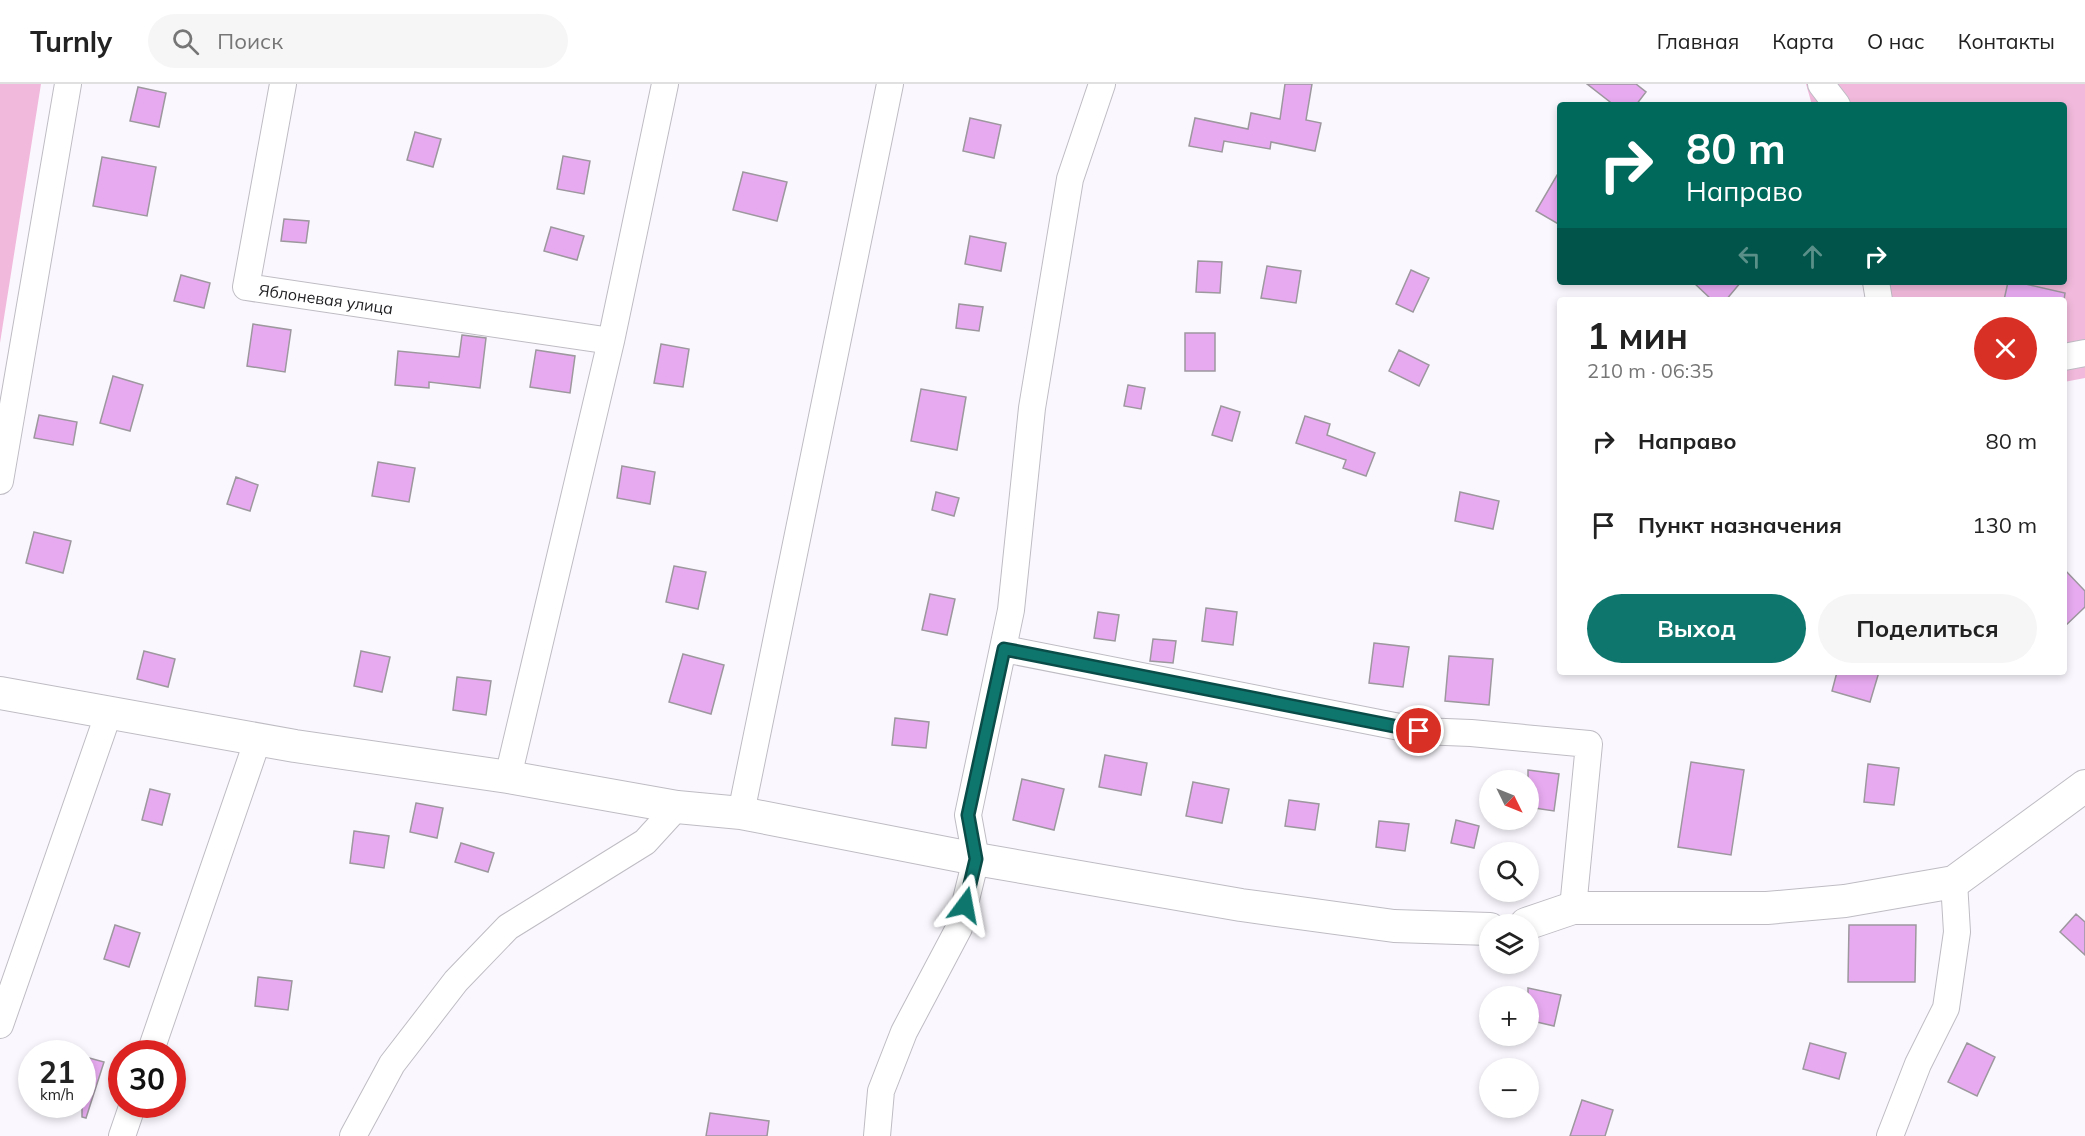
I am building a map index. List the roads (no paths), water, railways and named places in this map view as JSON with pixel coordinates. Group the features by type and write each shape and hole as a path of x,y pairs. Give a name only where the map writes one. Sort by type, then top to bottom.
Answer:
{"street":[{"path":"0,482 68,84"},
{"name":"Яблоневая улица","path":"283,84 246,287 611,341"},
{"path":"508,777 611,341 665,84"},
{"path":"741,813 890,84"},
{"path":"877,1136 881,1092 904,1032 959,928 976,859 968,815 1011,610 1032,408 1070,179 1102,84"},
{"path":"1821,84 1835,102"},
{"path":"2067,356 2085,353"},
{"path":"1004,649 1419,731 1471,733 1588,744 1573,908"},
{"path":"0,693 295,746 508,777 677,807 741,813 976,859 1241,905 1382,924 1479,928"},
{"path":"0,1025 109,712"},
{"path":"154,1040 258,739"},
{"path":"1539,920 1573,908 1767,908 1845,901 1954,882 2085,786"},
{"path":"352,1136 392,1064 456,981 508,927 645,842 677,807"},
{"path":"1890,1136 1918,1064 1946,1008 1957,932 1954,882"},
{"path":"122,1136 128,1118"}]}
